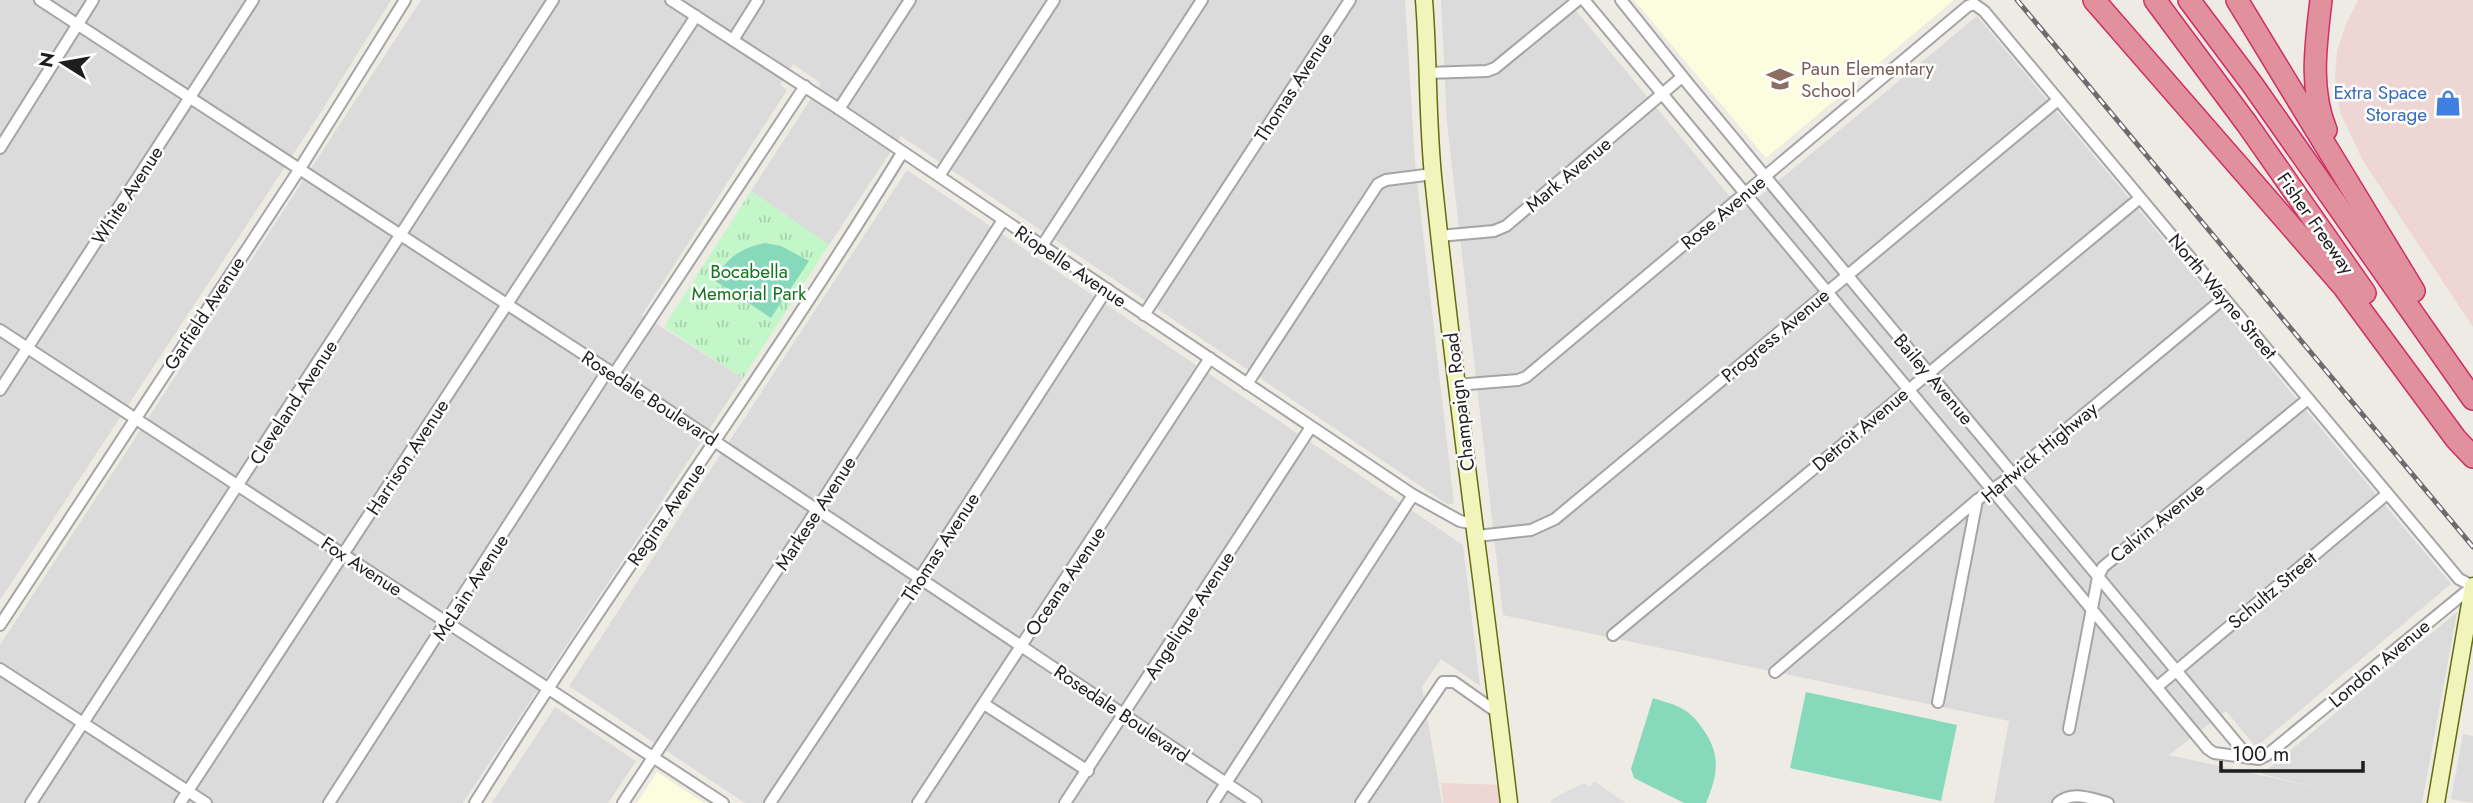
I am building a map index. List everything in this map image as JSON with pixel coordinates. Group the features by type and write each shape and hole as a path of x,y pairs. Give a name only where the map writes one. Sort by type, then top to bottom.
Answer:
{"highway":[{"path":"2094,0 2314,250 2456,439 2473,457"},
{"path":"2321,0 2315,66 2316,99 2321,119 2341,168"},
{"name":"Fisher Freeway","path":"2156,2 2247,124 2473,450"},
{"path":"2240,4 2457,362 2471,397"},
{"name":"Fisher Freeway","path":"2193,5 2252,84 2471,397"}],"street":[{"name":"Rosedale Boulevard","path":"40,0 611,372 1256,803"},
{"path":"0,148 93,0"},
{"name":"White Avenue","path":"0,390 253,0"},
{"name":"Garfield Avenue","path":"0,625 299,170 405,0"},
{"name":"Cleveland Avenue","path":"31,803 553,0"},
{"name":"Riopelle Avenue","path":"671,0 805,86 1413,495 1475,530"},
{"path":"733,40 758,0"},
{"path":"839,109 910,0"},
{"path":"939,176 1054,0"},
{"path":"1042,246 1202,0"},
{"name":"Thomas Avenue","path":"1144,315 1350,0"},
{"name":"Champaign Road","path":"1424,0 1439,236 1510,803"},
{"path":"1427,73 1487,71 1495,68 1578,0"},
{"name":"Bailey Avenue","path":"1584,0 2208,749 2219,754 2249,758"},
{"name":"Bailey Avenue","path":"1621,0 1682,77 2249,758"},
{"name":"North Wayne Street","path":"1975,4 1984,11 2459,579 2473,586"},
{"name":"Rose Avenue","path":"1457,385 1526,377 1968,6 1975,4"},
{"name":"Harrison Avenue","path":"180,803 696,16"},
{"name":"Mark Avenue","path":"1439,236 1494,231 1506,226 1682,77"},
{"name":"McLain Avenue","path":"329,803 611,372 805,86"},
{"name":"Progress Avenue","path":"1475,530 1531,530 1555,519 2058,100"},
{"name":"Regina Avenue","path":"475,803 547,687 716,442 842,251 902,152"},
{"path":"1247,384 1378,184 1386,180 1433,174"},
{"name":"Detroit Avenue","path":"1613,635 2140,198"},
{"name":"Markese Avenue","path":"623,803 818,509 1003,220"},
{"name":"Thomas Avenue","path":"770,803 1107,289"},
{"name":"Hartwick Highway","path":"1938,702 1978,500 2013,474 2224,298"},
{"name":"Fox Avenue","path":"0,330 723,803"},
{"name":"Oceana Avenue","path":"918,803 1210,358"},
{"name":"Calvin Avenue","path":"2068,729 2098,577 2103,567 2308,399"},
{"name":"Angelique Avenue","path":"1065,803 1311,427"},
{"name":"Schultz Street","path":"2157,687 2388,494"},
{"path":"1213,803 1413,495"},
{"path":"1775,672 1978,500"},
{"path":"2436,803 2473,586"},
{"name":"London Avenue","path":"2249,758 2259,759 2267,755 2473,586"},
{"path":"0,669 206,803"},
{"path":"1361,803 1441,684 1454,682 1499,713"},
{"path":"984,704 1088,771"},
{"path":"2060,801 2076,796 2108,803"}],"shaded area":[{"path":"0,0 391,0 321,112 0,600"},
{"path":"421,0 1405,0 1415,163 1454,504 1447,504 901,136 829,245 751,191 821,83 793,64 780,85 787,90 642,315 743,378 463,803 0,803 0,645"},
{"path":"1441,0 1567,0 1742,211 1977,16 2451,584 2256,747 2226,711 2169,755 2324,789 2262,774 2457,612 2422,803 1994,803 2009,721 1503,615 1447,123"},
{"name":"Paun Elementary School","path":"1634,0 1954,0 1766,158"},
{"path":"2358,0 2473,0 2473,327 2363,161 2340,112 2335,79 2337,51"},
{"path":"907,170 1463,545 1480,686 1441,659 1422,687 1442,803 745,803 569,686"},
{"path":"555,707 636,761 608,803 492,803"},
{"path":"2463,734 2473,736 2473,803 2451,799"},
{"path":"657,772 704,803 637,803"},
{"path":"1594,781 1626,803 1550,803 1554,798 1584,783 1590,787"},
{"path":"1441,783 1507,785 1509,803 1443,803"}],"green space":[{"name":"Bocabella Memorial Park","path":"751,191 829,245 743,378 664,327"},
{"path":"765,243 781,246 809,261 771,318 714,280 735,255"},
{"path":"1806,692 1957,725 1941,801 1790,768"},
{"path":"1653,698 1676,706 1694,717 1712,744 1716,763 1714,782 1706,803 1684,803 1634,778 1631,769"}],"railway":[{"path":"2017,0 2473,547"}],"place":[{"name":"Paun Elementary School","path":"1780,79"},
{"name":"Extra Space Storage","path":"2448,103"}]}
